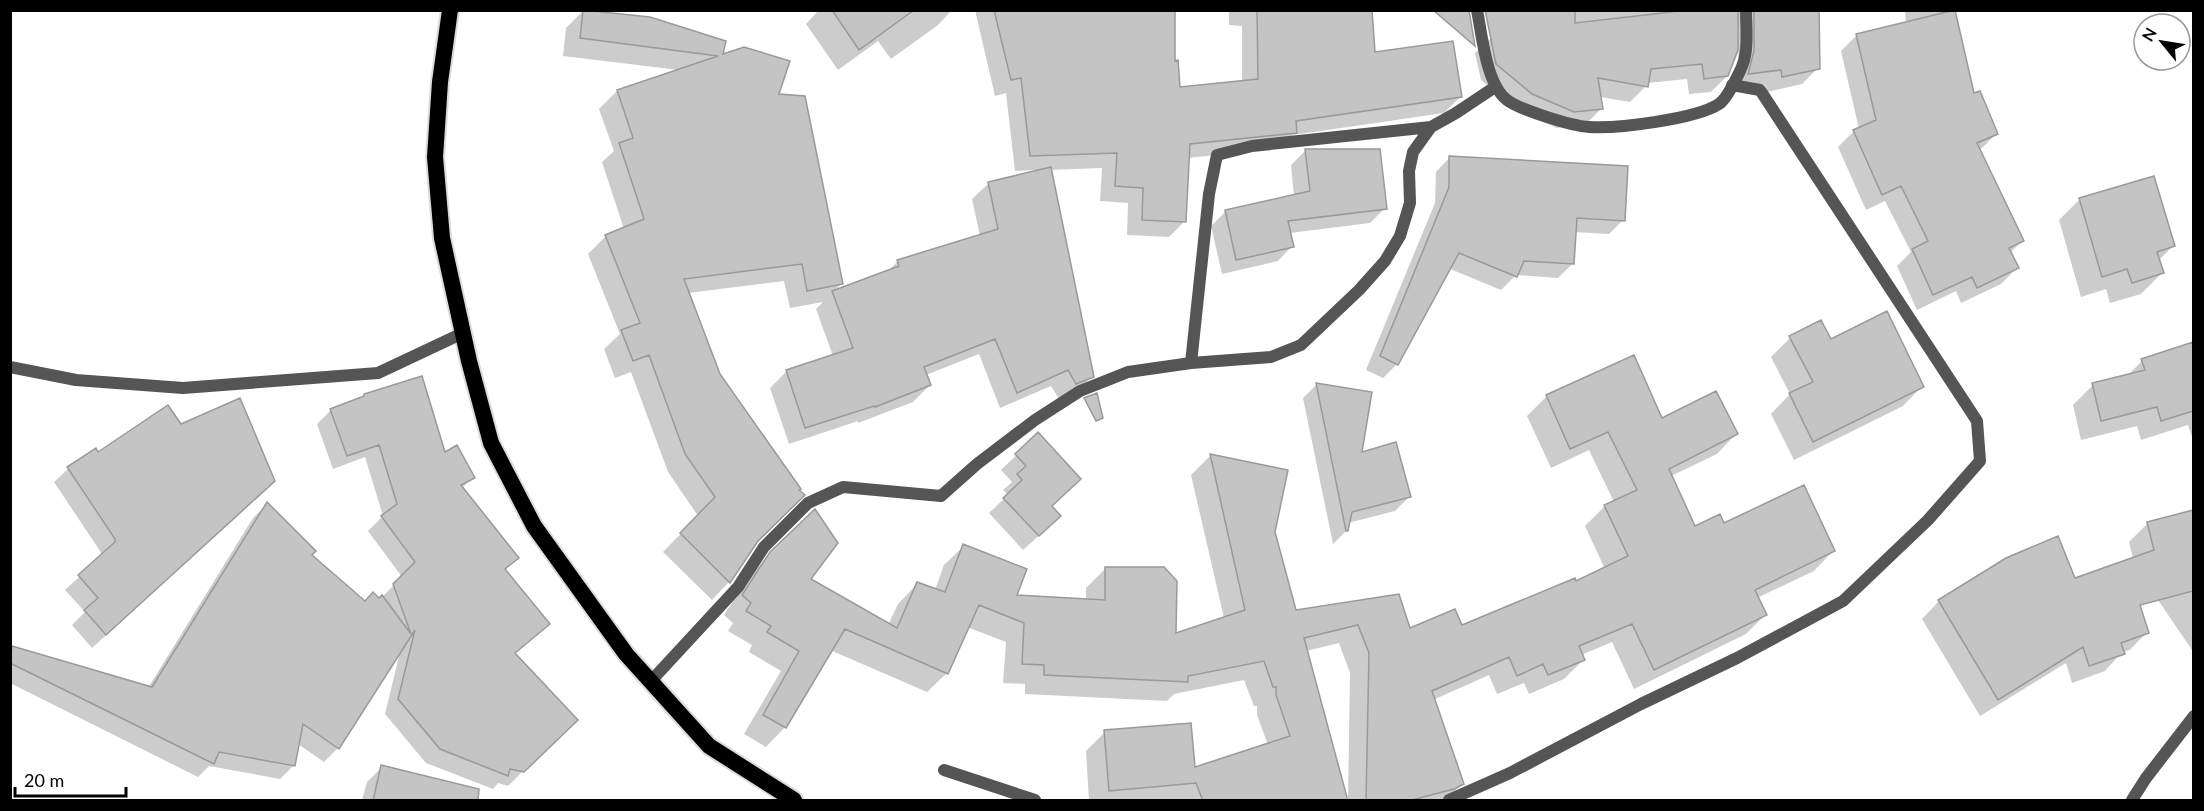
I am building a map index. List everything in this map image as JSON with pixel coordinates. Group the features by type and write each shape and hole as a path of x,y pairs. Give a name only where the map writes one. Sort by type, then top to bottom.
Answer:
{"highway":[{"path":"450,10 440,82 435,158 442,238 462,333 490,442 534,526 626,654 709,746 794,801"}],"street":[{"path":"1477,10 1486,57 1495,87 1506,100 1525,109 1588,127 1625,126 1683,117 1720,103 1732,85 1745,57 1746,10"},
{"path":"1449,801 1510,773 1641,704 1737,658 1843,601 1928,520 1980,461 1977,421 1760,90 1732,85"},
{"path":"1191,363 1209,194 1217,155 1252,146 1431,127 1495,87"},
{"path":"651,681 738,587 764,548 807,503 843,487 941,496 977,464 1035,420 1080,391 1128,372 1191,363 1271,357 1301,345 1359,290 1385,261 1400,236 1410,203 1409,171 1413,152 1431,127"},
{"path":"10,367 86,381 183,388 378,373 462,333"},
{"path":"2132,801 2146,778 2193,716"},
{"path":"944,770 1035,801"}],"building":[{"path":"583,10 650,17 726,41 723,54 744,47 790,61 779,94 805,96 843,284 807,291 802,264 684,279 720,374 801,489 799,490 805,495 758,541 730,583 680,533 715,497 685,454 649,355 633,361 621,330 640,323 605,235 644,219 619,143 633,138 617,90 718,56 580,38"},
{"path":"832,10 914,10 859,50"},
{"path":"994,10 1175,10 1175,61 1178,60 1180,87 1258,79 1257,10 1372,10 1375,52 1453,41 1462,97 1296,121 1297,133 1190,144 1186,222 1142,220 1143,188 1115,186 1117,153 1030,156 1021,78 1011,80"},
{"path":"1433,10 1469,10 1475,46"},
{"path":"1485,10 1575,10 1575,23 1689,10 1738,10 1738,50 1728,76 1704,79 1702,64 1651,69 1648,87 1598,78 1603,109 1574,112 1532,94 1496,64"},
{"path":"1754,10 1819,10 1820,69 1782,77 1781,70 1748,74 1754,51"},
{"path":"1955,10 1974,93 1980,91 1998,134 1977,143 2024,241 2009,248 2019,268 1977,288 1972,277 1933,295 1912,249 1928,241 1901,186 1882,195 1853,130 1876,120 1856,34"},
{"path":"1305,149 1380,149 1387,209 1288,221 1294,247 1236,260 1225,210 1310,191"},
{"path":"1449,156 1628,166 1625,221 1577,218 1574,264 1524,261 1517,277 1459,253 1398,365 1380,356 1449,187"},
{"path":"1051,167 1094,377 1076,384 1068,370 1017,393 995,339 924,367 931,385 875,407 805,428 786,370 853,348 832,291 899,266 897,260 998,229 988,182"},
{"path":"2154,176 2175,246 2157,252 2164,273 2132,283 2127,269 2102,277 2079,198"},
{"path":"1887,311 1924,387 1813,442 1789,393 1813,382 1789,336 1821,320 1831,339"},
{"path":"2193,342 2193,411 2161,421 2157,407 2101,421 2092,383 2145,370 2141,359"},
{"path":"1634,355 1662,418 1716,391 1738,434 1669,469 1695,526 1720,514 1724,523 1804,485 1835,551 1755,590 1767,615 1654,670 1632,624 1579,646 1585,660 1548,675 1543,664 1517,676 1509,657 1432,691 1464,784 1454,789 1408,801 1366,801 1369,653 1358,625 1304,638 1348,801 1203,801 1196,783 1109,791 1104,730 1191,723 1195,767 1290,736 1276,695 1276,687 1273,687 1264,661 1188,676 1188,682 1044,675 1044,665 1022,664 1024,623 979,605 948,674 845,629 786,728 763,715 799,651 767,632 771,626 746,611 751,603 742,595 770,552 815,509 838,543 811,579 897,628 917,582 945,592 963,544 1027,569 1017,595 1105,600 1105,567 1164,567 1177,581 1176,633 1245,610 1210,454 1288,470 1275,532 1296,610 1399,594 1410,628 1455,609 1462,625 1575,578 1576,581 1628,556 1604,505 1637,490 1608,432 1570,449 1546,395"},
{"path":"422,376 445,452 457,445 475,478 461,485 519,558 505,569 550,624 515,653 578,720 524,772 510,769 508,776 440,749 398,699 415,630 339,749 303,724 295,766 219,752 214,764 10,663 12,646 152,687 267,502 316,551 312,555 365,601 373,592 379,598 382,595 411,634 393,584 415,562 381,516 397,504 379,445 347,456 330,409 364,396 364,394"},
{"path":"1316,383 1372,392 1362,452 1396,442 1411,497 1352,512 1348,531 1346,531"},
{"path":"1097,393 1103,418 1096,421 1084,398"},
{"path":"240,398 275,481 106,635 84,610 98,598 78,575 115,542 115,539 67,467 96,448 98,452 168,405 181,424"},
{"path":"1038,432 1081,479 1052,506 1061,516 1039,536 1003,498 1022,480 1017,474 1026,466 1015,454"},
{"path":"2193,510 2193,591 2140,605 2149,633 2121,643 2125,654 2089,666 2083,647 1998,700 1938,600 2006,558 2058,536 2075,578 2154,550 2147,522"},
{"path":"381,765 479,789 478,801 373,801"}]}
